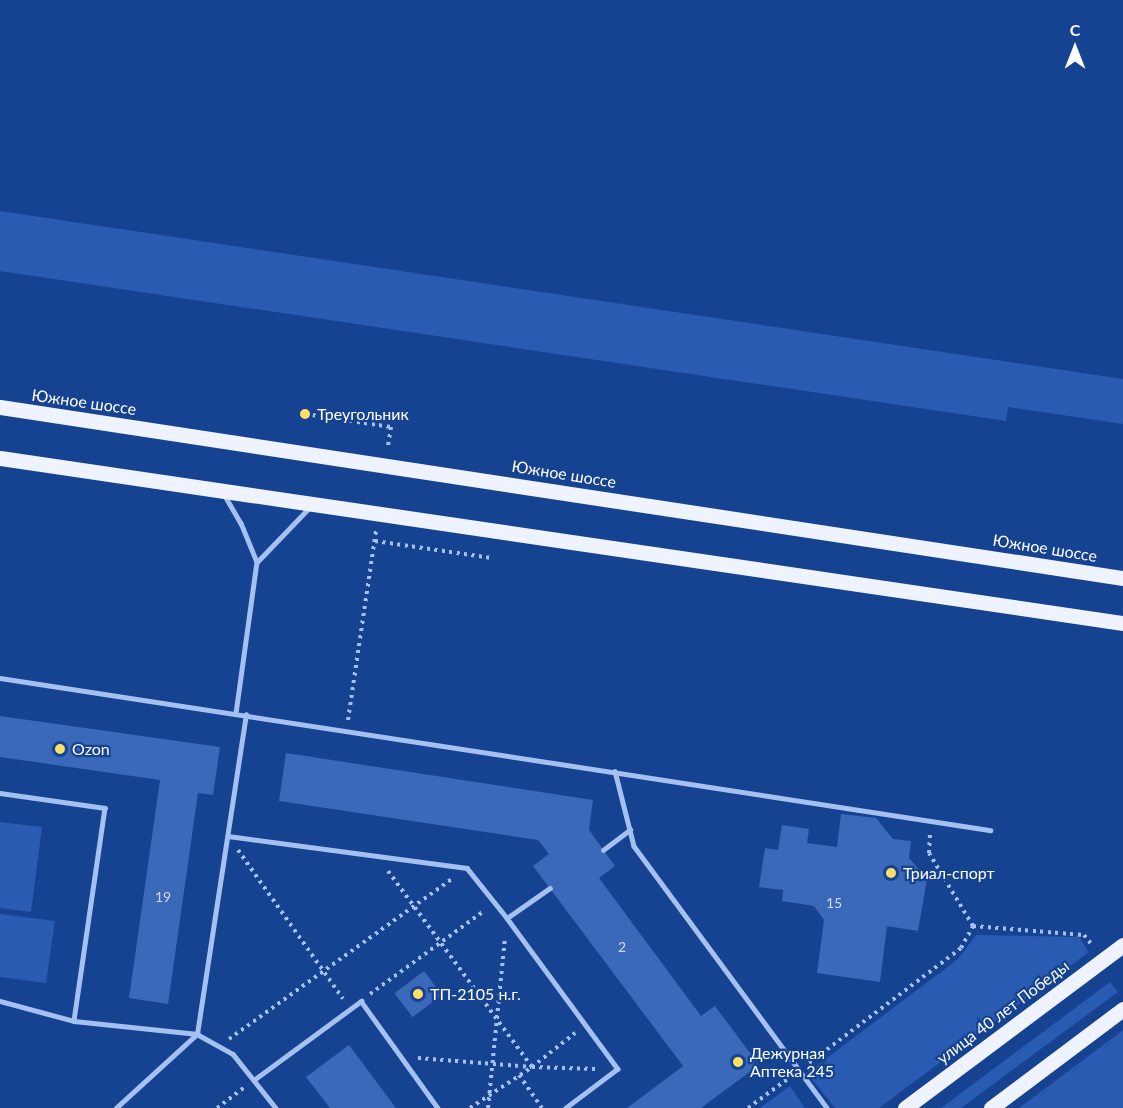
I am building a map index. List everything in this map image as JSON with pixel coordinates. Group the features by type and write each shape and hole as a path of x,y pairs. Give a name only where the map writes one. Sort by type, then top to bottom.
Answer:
{"main road":[{"name":"Южное шоссе","path":"0,407 1123,578"},
{"path":"0,458 1123,623"},
{"name":"улица 40 лет Победы","path":"905,1108 1123,945"},
{"path":"991,1108 1123,1009"}],"lane":[{"path":"222,491 241,524 257,562 236,713"},
{"path":"257,562 312,505"},
{"path":"0,678 347,729 990,830"},
{"path":"116,1108 197,1034 246,715"},
{"path":"615,771 634,846 827,1108"},
{"path":"0,793 105,808 74,1021"},
{"path":"603,849 630,830"},
{"path":"228,836 467,868 495,902 618,1069 566,1108"},
{"path":"507,918 549,888"},
{"path":"0,1001 74,1021 197,1034 233,1054 276,1108"},
{"path":"255,1079 361,1001 438,1108"}],"path":[{"path":"305,414 391,427 385,465"},
{"path":"347,729 379,513"},
{"path":"375,541 492,558"},
{"path":"930,821 928,853 973,926"},
{"path":"228,836 350,1009"},
{"path":"377,856 532,1067"},
{"path":"219,1046 467,868"},
{"path":"361,1001 495,902"},
{"path":"488,1108 495,1018 507,918"},
{"path":"973,926 1084,935 1104,960"},
{"path":"748,1108 961,948 973,926"},
{"path":"470,1108 532,1067 586,1025"},
{"path":"402,1057 532,1067 618,1069"},
{"path":"519,1075 542,1108"},
{"path":"217,1108 255,1079"}],"shaded area":[{"path":"0,211 1123,379 1123,424 1008,407 1006,421 0,271"},
{"path":"0,822 42,827 31,912 0,908"},
{"path":"0,914 55,921 46,983 0,977"},
{"path":"976,935 1079,937 1089,952 879,1108 835,1108 807,1073 958,959"},
{"path":"1110,982 1118,992 961,1108 941,1108"},
{"path":"1123,1030 1123,1108 1019,1108"},
{"path":"790,1086 805,1108 760,1108"}],"building":[{"path":"0,716 220,747 213,795 198,793 168,1004 129,998 160,780 0,757"},
{"path":"286,753 593,800 589,830 615,866 599,878 701,1016 715,1006 759,1065 701,1108 627,1108 683,1066 533,866 549,854 538,840 279,801"},
{"path":"841,814 876,818 893,839 911,841 909,858 927,879 918,931 887,926 880,982 817,973 824,920 814,906 782,901 783,890 759,887 765,848 778,850 782,825 809,829 807,843 837,847"},
{"name":"ТП-2105 н.г.","path":"424,971 442,995 413,1017 394,993"},
{"path":"349,1045 396,1108 330,1108 306,1077"}],"place":[{"name":"Треугольник","path":"305,414"},
{"name":"Ozon","path":"60,749"},
{"name":"Триал-спорт","path":"891,873"},
{"name":"ТП-2105 н.г.","path":"418,994"},
{"name":"Дежурная Аптека 245","path":"738,1062"}]}
